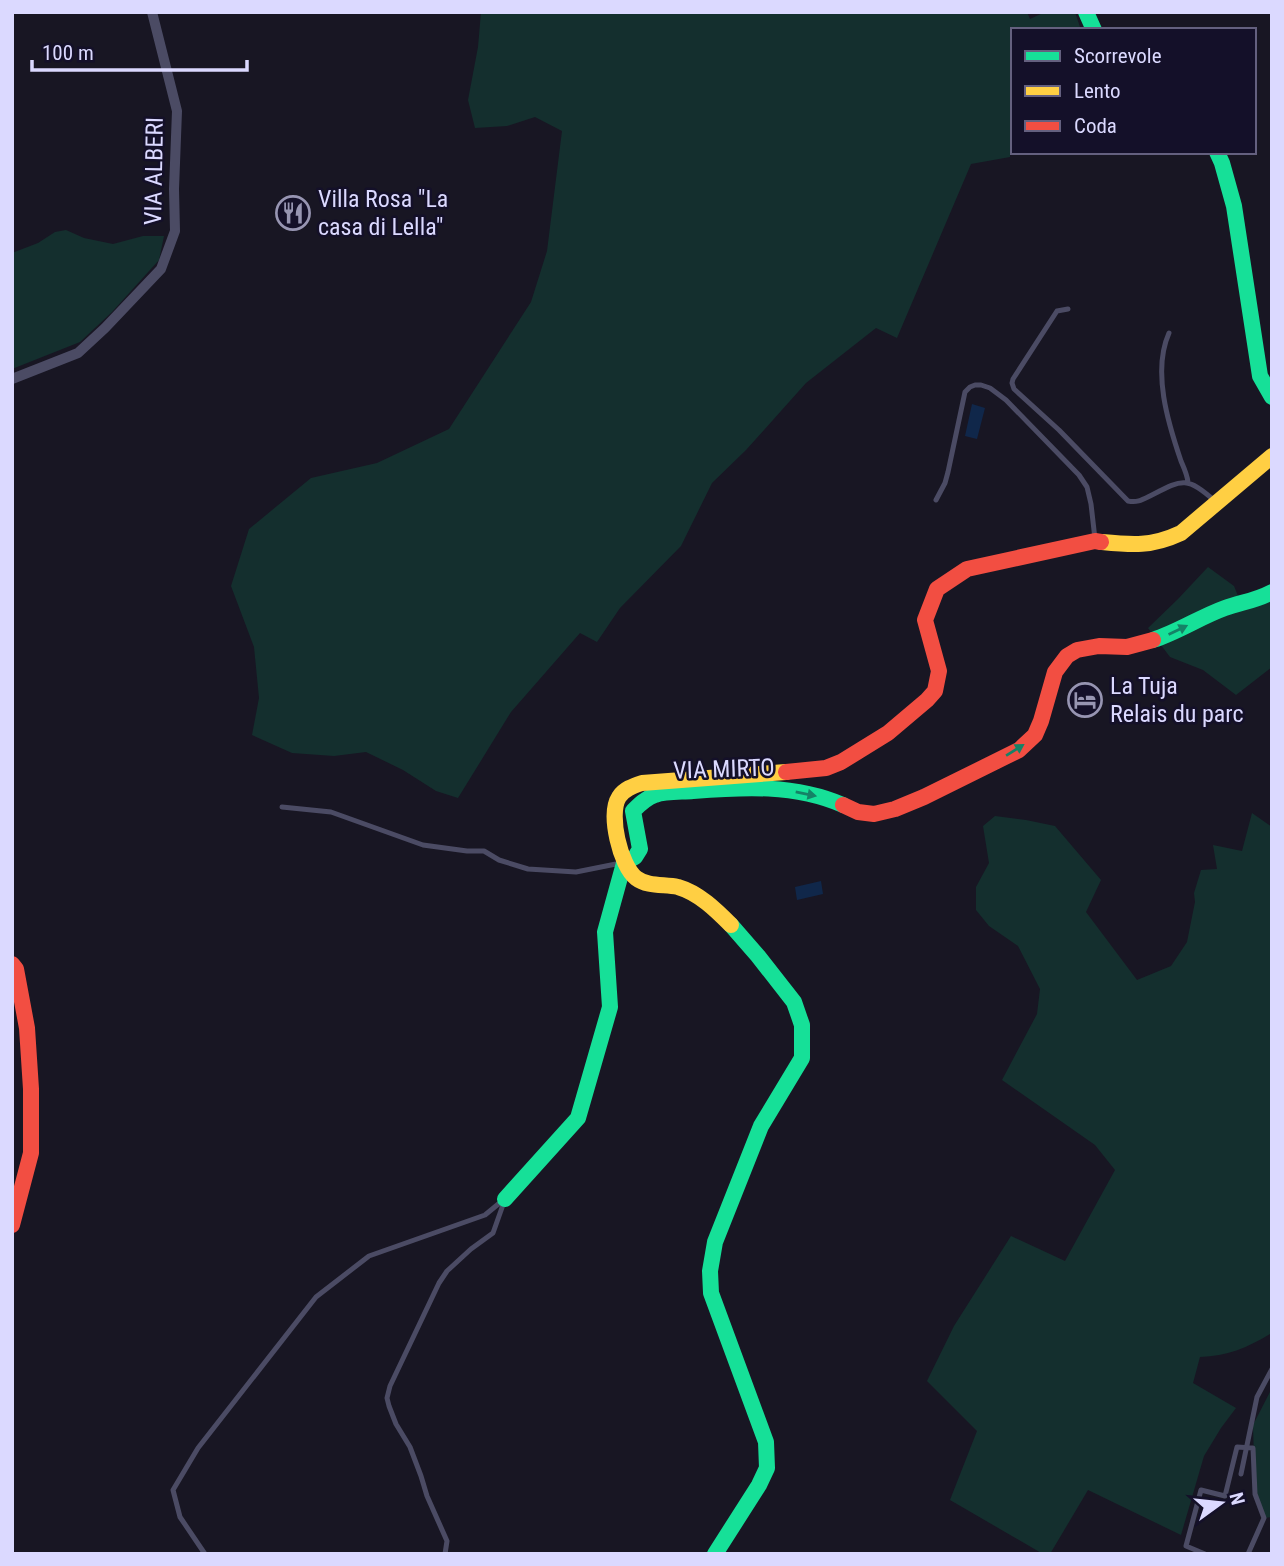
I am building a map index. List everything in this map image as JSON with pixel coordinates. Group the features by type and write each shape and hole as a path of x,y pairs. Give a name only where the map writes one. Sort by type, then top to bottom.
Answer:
{"street":[{"name":"VIA ALBERI","path":"12,379 78,352 105,328 161,269 175,231 177,111 152,12"},
{"path":"1086,12 1093,28"},
{"path":"1218,154 1234,206 1260,376 1272,397"},
{"path":"715,1554 767,1468 766,1443 711,1293 710,1271 715,1242 761,1126 802,1058 800,1014 795,1002 756,953 712,907 682,888 652,885 635,877 624,863 615,826 615,807 621,793 642,783 762,775 826,768 841,762 888,733 928,701 935,691 939,671 925,620 937,589 967,569 1095,541 1136,545 1166,540 1181,533 1272,456"},
{"name":"VIA MIRTO","path":"624,863 635,857 640,849 633,811 656,794 742,787 771,788 824,797 858,812 874,814 895,809 1019,750 1035,735 1055,672 1067,656 1077,649 1099,646 1127,647 1165,636 1225,608 1256,600 1272,592"},
{"path":"505,1199 578,1118 610,1007 605,932 624,863"},
{"path":"12,964 16,969 27,1028 31,1089 30,1153 12,1225"}],"lane":[{"path":"1068,309 1057,311 1013,379 1014,389 1059,430 1128,501 1140,501 1168,486 1188,482 1217,503"},
{"path":"1169,333 1161,357 1161,372 1167,411 1188,482"},
{"path":"936,500 948,472 965,392 970,387 981,385 1006,400 1084,481 1091,504 1095,541"},
{"path":"282,807 331,812 423,845 485,851 499,860 528,869 576,872 624,863"},
{"path":"205,1554 180,1517 173,1490 198,1448 316,1297 369,1256 485,1215 505,1199"},
{"path":"445,1554 447,1541 427,1496 410,1447 396,1424 387,1398 394,1376 439,1283 447,1271 493,1233 505,1199"},
{"path":"1241,1474 1257,1397 1272,1368"},
{"path":"1205,1554 1186,1546 1201,1490 1225,1496 1237,1447 1253,1448 1255,1494 1264,1518 1248,1554"}],"green space":[{"path":"481,12 1027,12 1030,19 1045,12 1075,12 1080,28 1011,28 1010,157 971,164 897,338 876,328 806,383 746,450 712,483 681,546 620,608 597,642 580,633 511,712 458,798 436,791 403,770 366,752 334,756 292,753 252,735 259,698 254,647 231,586 249,529 311,478 377,463 449,429 531,302 547,251 562,131 535,117 507,126 475,128 468,100 478,47"},
{"path":"66,230 84,238 113,244 143,236 164,236 159,260 112,312 80,342 12,369 12,253 38,243 55,232"},
{"path":"1208,567 1234,586 1240,601 1272,591 1272,667 1236,695 1203,670 1170,657 1148,628"},
{"path":"1252,813 1272,827 1272,1335 1236,1350 1200,1357 1193,1383 1236,1408 1204,1456 1181,1535 1088,1490 1050,1554 1043,1554 950,1500 977,1431 927,1381 954,1326 1011,1236 1065,1261 1115,1170 1095,1145 1002,1080 1037,1014 1040,989 1018,946 989,926 976,910 976,887 989,863 983,826 995,816 1055,826 1101,880 1086,912 1137,980 1171,966 1187,942 1195,902 1194,893 1201,870 1217,869 1213,845 1242,851"},
{"path":"1272,1388 1272,1517 1264,1518 1255,1494 1253,1425"}],"water":[{"path":"972,404 985,408 977,439 965,436"},
{"path":"821,881 823,894 797,900 795,887"}],"traffic: fast":[{"path":"1086,12 1093,28"},
{"path":"1218,154 1234,206 1260,376 1272,397"},
{"path":"1153,640 1216,612 1272,592"},
{"path":"505,1199 578,1118 610,1007 605,932 624,863 635,857 640,849 633,811 652,796 659,794 731,789 788,790 843,805"},
{"path":"715,1554 767,1468 766,1442 711,1293 710,1271 715,1242 761,1126 802,1058 802,1025 794,1002 731,925"}],"traffic: slow":[{"path":"1101,542 1141,544 1160,541 1181,533 1272,456"},
{"path":"731,925 693,893 636,878 625,862 617,839 616,805 623,792 642,783 786,772"}],"traffic: jam":[{"path":"786,772 826,768 841,762 888,733 935,691 939,671 925,620 937,589 967,569 1095,541 1101,542"},
{"path":"843,805 858,812 874,814 895,809 1019,750 1035,735 1055,672 1067,656 1077,650 1099,646 1127,647 1153,640"},
{"path":"12,964 16,969 27,1028 31,1089 31,1153 12,1225"}],"place":[{"name":"Villa Rosa \"La casa di Lella\"","path":"293,213"},
{"name":"La Tuja Relais du parc","path":"1085,700"}]}
